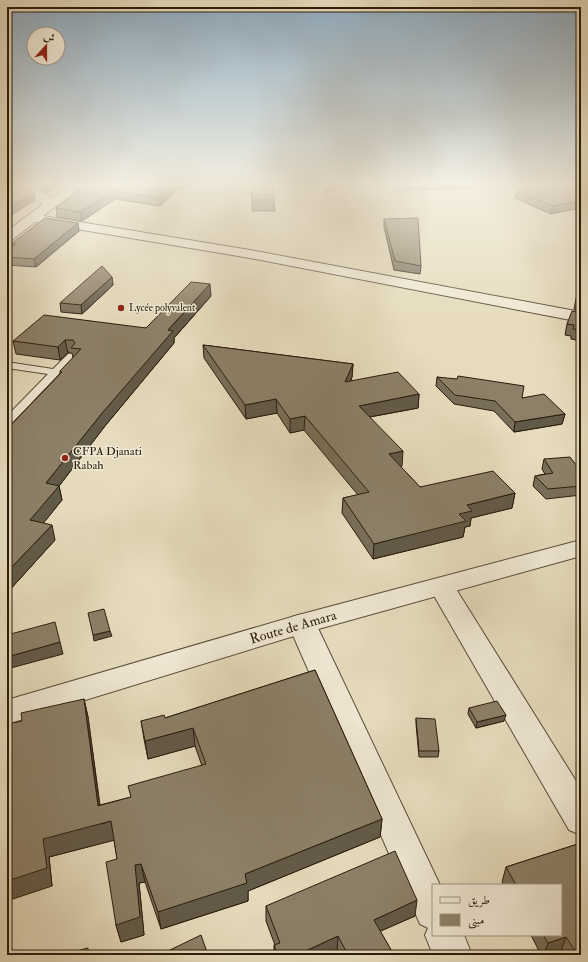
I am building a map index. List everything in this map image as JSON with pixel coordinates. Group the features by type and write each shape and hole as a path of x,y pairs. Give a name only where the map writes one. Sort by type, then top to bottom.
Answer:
{"street":[{"path":"7,237 17,230"},
{"path":"108,230 255,254 581,317"},
{"name":"Route de Amara","path":"7,712 302,624 442,588 581,548"},
{"path":"442,588 581,819"},
{"path":"302,624 432,909"},
{"path":"444,936 453,955"}],"lane":[{"path":"7,422 71,356"},
{"path":"7,366 56,372"}],"building":[{"path":"29,230 70,230 34,259 7,257 7,250 16,244 11,244"},
{"path":"387,230 419,230 421,266 395,261"},
{"path":"102,266 112,277 81,305 60,303"},
{"path":"191,282 210,284 168,330 173,331 103,412 46,483 59,486 30,520 52,525 7,572 7,429 62,372 60,371 81,349 71,348 75,343 73,340 65,340 58,347 13,341 44,315 146,328"},
{"path":"581,285 581,300 576,299"},
{"path":"572,311 581,313 581,330 573,329 574,325 567,324"},
{"path":"203,345 353,364 345,382 398,372 419,394 359,406 403,451 389,454 420,487 493,471 515,493 467,505 472,511 459,514 466,521 374,544 343,498 369,492 305,416 290,419 276,399 245,405"},
{"path":"458,376 524,386 522,398 544,394 565,414 515,422 495,401 455,395 437,377 457,379"},
{"path":"570,457 581,471 581,486 548,489 535,476 553,473 544,459"},
{"path":"104,609 110,631 93,635 88,613"},
{"path":"55,622 60,642 7,657 7,635"},
{"path":"315,670 382,819 245,874 247,883 158,912 141,864 135,865 140,917 116,925 106,862 117,859 111,821 43,839 47,868 7,881 7,724 22,721 21,713 84,699 98,806 131,797 128,786 206,764 193,728 145,741 141,721 164,715 165,718"},
{"path":"497,701 506,715 477,722 469,708"},
{"path":"416,718 435,719 439,751 419,751"},
{"path":"581,843 581,955 578,955 566,937 548,943 544,936 562,936 562,884 515,884 506,867"},
{"path":"395,851 417,900 374,920 394,955 348,955 338,936 297,955 278,955 274,945 280,943 266,906"},
{"path":"201,935 208,955 172,955 170,950"},
{"path":"88,948 88,955 60,955"},
{"path":"144,951 144,955 129,955"}],"place":[{"name":"Lycée polyvalent","path":"121,308"},
{"name":"CFPA Djanati Rabah","path":"65,458"}]}
